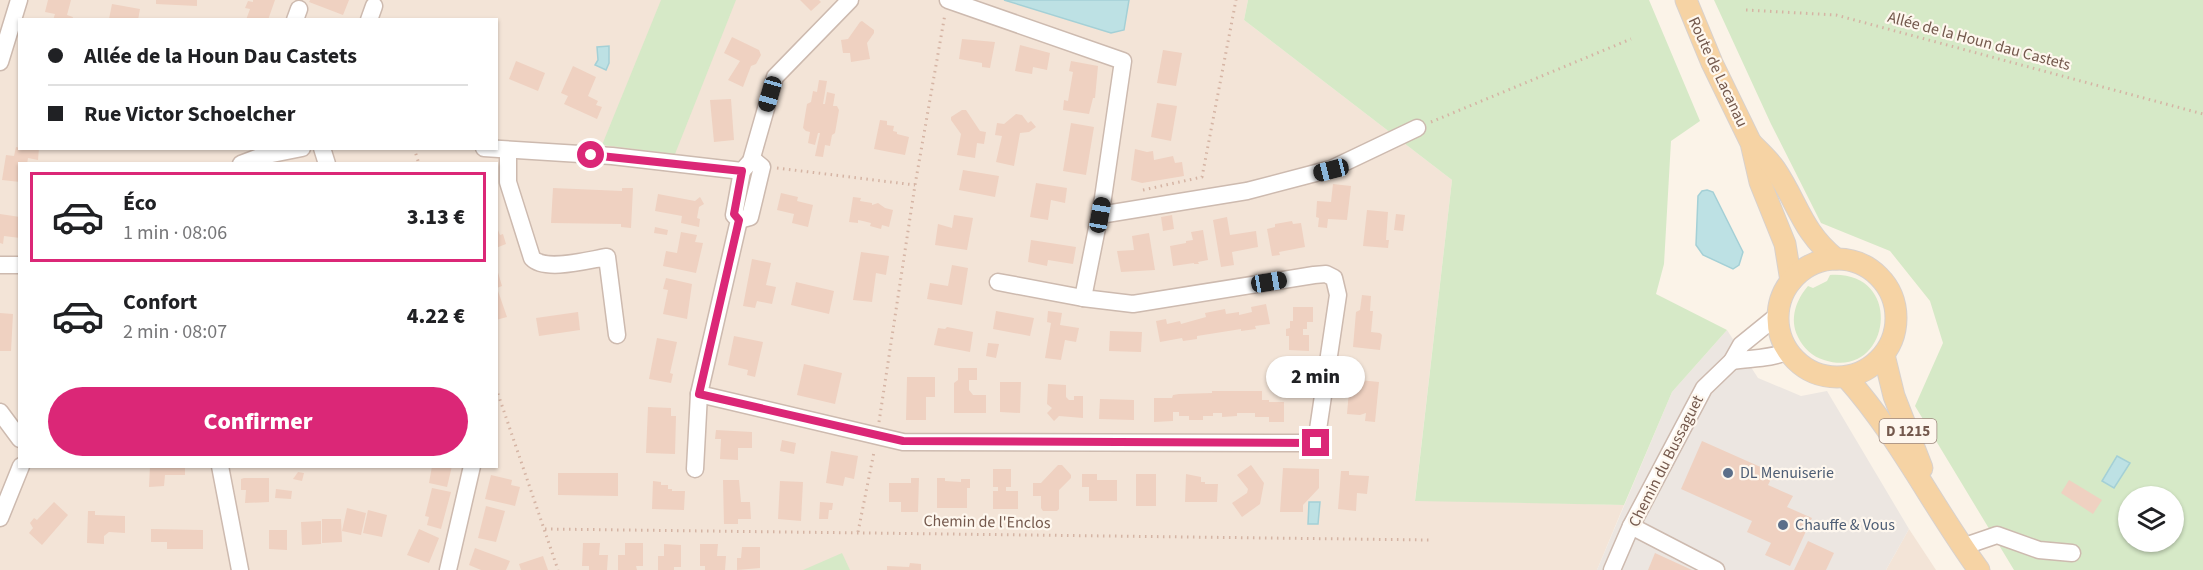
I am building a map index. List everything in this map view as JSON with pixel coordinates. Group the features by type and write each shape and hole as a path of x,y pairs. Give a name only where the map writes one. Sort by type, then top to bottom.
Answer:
{"main road":[{"name":"Route de Lacanau","path":"1686,0 1712,63 1751,143"},
{"path":"1751,143 1774,169 1805,225 1820,246 1836,259"},
{"path":"1751,143 1760,182 1785,244 1791,281"},
{"path":"1836,259 1856,262 1876,273 1892,293 1897,320 1892,342 1884,355 1867,370 1846,377 1819,374 1803,366 1788,351 1781,335 1778,315 1781,300 1791,281 1803,270 1818,262 1836,259"},
{"name":"D 1215","path":"1884,355 1894,396 1936,505"},
{"name":"D 1215","path":"1846,377 1875,412 1962,548 1979,570"}],"street":[{"path":"0,62 19,0"},
{"path":"695,469 699,394 739,220 734,214 752,166 775,77 850,0"},
{"path":"947,6 1123,61 1100,215 1083,298"},
{"path":"1100,215 1247,191 1331,170 1417,128"},
{"path":"498,149 752,166"},
{"path":"246,162 284,150"},
{"path":"508,150 506,169 508,182 532,258 537,263 549,265 607,257 617,336"},
{"path":"0,265 18,265"},
{"path":"699,394 877,437 903,441 1316,443 1338,295 1334,278 1326,274 1314,275 1133,304 1083,298 998,282"},
{"name":"Chemin du Bussaguet","path":"1612,570 1631,526 1704,388 1732,361 1741,345 1778,315"},
{"path":"1732,361 1767,355 1777,356 1788,351"},
{"path":"0,412 18,436"},
{"path":"0,518 20,468"},
{"path":"220,468 240,570"},
{"path":"448,570 472,468"},
{"path":"1631,526 1716,570"},
{"path":"1962,548 1997,535 2039,550 2072,553"}],"path":[{"path":"1134,192 1202,177 1236,0"},
{"path":"858,532 877,437 915,185 947,6"},
{"name":"Allée de la Houn dau Castets","path":"1746,10 1836,15 2203,114"},
{"path":"1417,128 1631,39"},
{"path":"752,166 915,185"},
{"path":"498,394 558,570"},
{"name":"Chemin de l'Enclos","path":"545,529 1429,540"}],"shaded area":[{"path":"0,0 1248,0 1244,20 1452,180 1415,500 1624,505 1597,570 0,570"},
{"path":"1727,330 1758,378 1801,396 1827,391 1909,529 1886,570 1597,570 1672,392"},
{"path":"1909,529 1936,570 1886,570"}],"green space":[{"path":"661,0 736,0 675,154 602,145"},
{"path":"1248,0 1649,0 1700,121 1671,141 1664,264 1656,294 1727,330 1672,392 1624,505 1415,501 1452,180 1244,20"},
{"path":"1714,0 2203,0 2203,570 2014,570 1915,406 1943,343 1930,301 1890,251 1821,223 1771,124"},
{"path":"1830,275 1855,278 1871,289 1879,305 1881,324 1875,341 1864,355 1846,362 1824,360 1812,354 1800,341 1795,330 1795,310 1804,291 1808,286 1813,288 1827,281"},
{"path":"842,553 850,570 803,570"}],"water":[{"path":"1004,0 1129,0 1124,30 1111,33"},
{"path":"609,46 609,63 606,70 595,65 598,60 597,47"},
{"path":"1702,191 1713,192 1743,252 1739,265 1733,269 1703,255 1696,245 1698,196"},
{"path":"2117,456 2130,463 2114,488 2102,481"},
{"path":"1309,502 1320,502 1318,524 1308,524"}],"building":[{"path":"48,0 71,0 67,15 73,18 54,18 55,14 45,12"},
{"path":"156,0 197,0 197,6 156,4"},
{"path":"253,0 275,0 269,18 247,18 250,9 245,8 248,1 253,2"},
{"path":"310,0 349,0 343,15 309,2"},
{"path":"800,0 819,0 821,2 811,11"},
{"path":"112,4 140,9 138,18 109,18"},
{"path":"862,21 874,30 867,43 870,59 851,62 850,53 843,53 841,40 848,39"},
{"path":"732,37 759,50 761,55 756,64 751,66 743,87 728,80 740,61 724,53"},
{"path":"962,39 995,42 990,68 982,67 982,63 959,59"},
{"path":"1020,45 1050,53 1047,70 1033,67 1032,74 1015,71"},
{"path":"1163,50 1182,53 1176,86 1157,83"},
{"path":"516,61 545,73 538,91 509,79"},
{"path":"1071,61 1098,66 1095,98 1093,98 1089,114 1063,110 1064,100 1068,101 1073,72 1069,71"},
{"path":"573,66 596,77 588,96 598,101 596,105 602,107 597,119 564,104 568,96 561,93"},
{"path":"819,80 827,81 823,104 825,104 827,92 835,94 833,106 837,106 839,110 835,133 832,135 830,146 825,145 823,157 815,156 820,133 818,133 815,145 808,143 810,132 803,128 807,104 811,102 813,91 817,92"},
{"path":"731,99 734,140 714,142 710,100"},
{"path":"1157,103 1177,106 1171,141 1151,137"},
{"path":"966,110 980,131 986,132 984,144 977,143 975,158 957,155 961,134 951,117"},
{"path":"1016,114 1022,115 1028,123 1031,121 1036,127 1029,132 1020,133 1014,166 996,162 1002,136 995,135 997,123 1004,124"},
{"path":"880,120 887,121 887,125 894,126 893,131 897,134 909,137 905,155 874,149"},
{"path":"1071,123 1094,127 1086,175 1063,171"},
{"path":"16,147 18,150 39,150 38,160 28,158 27,162 18,162 18,182 2,180 6,155 14,156"},
{"path":"1135,149 1153,151 1154,160 1173,156 1175,163 1182,162 1184,176 1142,183 1131,180"},
{"path":"963,170 999,176 995,197 959,190"},
{"path":"1036,183 1067,188 1065,203 1051,200 1048,220 1030,217"},
{"path":"1333,184 1351,186 1347,220 1328,219 1327,228 1318,227 1317,201 1331,202"},
{"path":"553,188 622,191 622,188 633,188 631,228 621,227 621,224 551,223"},
{"path":"781,193 798,197 797,201 813,205 808,227 792,223 794,214 777,210"},
{"path":"658,194 695,201 700,197 704,204 699,207 697,218 700,219 699,227 681,223 682,216 655,211"},
{"path":"853,197 861,198 860,201 872,203 872,205 878,203 893,210 889,227 882,225 881,229 870,226 871,223 858,220 858,223 849,222"},
{"path":"1367,210 1388,212 1386,240 1389,240 1388,248 1363,246"},
{"path":"0,214 18,217 18,238 4,236 3,244 0,243"},
{"path":"1396,214 1405,215 1403,231 1394,230"},
{"path":"954,215 973,218 967,250 935,245 938,224 952,228"},
{"path":"1172,215 1174,229 1163,231 1161,217"},
{"path":"1227,217 1230,235 1256,231 1258,247 1232,252 1234,265 1221,267 1213,220"},
{"path":"1292,221 1293,224 1301,223 1305,247 1279,252 1280,255 1272,256 1267,229 1275,227 1275,224"},
{"path":"655,227 668,230 667,235 654,233"},
{"path":"498,230 500,235 503,234 506,244 498,247"},
{"path":"1203,230 1208,260 1198,262 1199,264 1173,266 1170,246 1193,240 1191,232"},
{"path":"681,232 697,235 695,242 703,243 696,273 663,266 666,251 677,253"},
{"path":"1149,233 1155,270 1121,272 1117,251 1134,250 1132,236"},
{"path":"1031,240 1076,247 1073,264 1048,260 1047,266 1028,262"},
{"path":"861,252 889,256 886,275 876,273 872,302 853,300"},
{"path":"752,259 771,263 766,285 776,287 772,304 757,301 755,308 743,306"},
{"path":"952,265 968,268 962,305 927,299 930,283 948,286"},
{"path":"498,272 502,286 498,288"},
{"path":"666,278 692,284 687,319 663,314 668,290 663,289"},
{"path":"796,282 834,291 829,314 791,305"},
{"path":"498,291 507,317 498,319"},
{"path":"1362,295 1371,296 1370,311 1373,311 1371,332 1382,335 1380,350 1353,347 1356,312 1360,310"},
{"path":"1266,304 1270,324 1255,326 1256,329 1197,336 1197,339 1183,341 1182,338 1160,342 1156,321 1166,319 1167,324 1180,321 1181,324 1206,317 1205,313 1225,309 1226,314 1239,312 1239,315 1252,312 1251,307"},
{"path":"1293,307 1313,307 1313,322 1307,322 1307,329 1303,329 1303,335 1309,335 1309,351 1289,350 1289,336 1286,336 1286,329 1290,328 1290,321 1293,321"},
{"path":"996,311 1034,318 1030,336 993,329"},
{"path":"1048,311 1062,313 1060,325 1079,328 1076,342 1065,340 1061,360 1045,358 1051,323 1047,322"},
{"path":"578,312 580,330 539,336 536,318"},
{"path":"0,313 13,314 11,351 0,351"},
{"path":"947,327 973,332 970,352 934,345 938,328"},
{"path":"1110,331 1142,332 1141,352 1109,351"},
{"path":"734,336 763,342 755,377 747,375 748,370 728,365"},
{"path":"657,338 677,342 670,373 673,374 671,383 649,379"},
{"path":"988,343 999,344 996,358 986,356"},
{"path":"804,364 842,373 835,404 797,395"},
{"path":"1279,365 1303,365 1302,384 1293,384 1293,391 1276,391 1276,383 1279,383"},
{"path":"958,368 977,368 977,380 969,380 969,390 973,395 986,395 986,413 954,413 954,383 958,380"},
{"path":"907,377 935,377 935,397 926,397 926,420 906,420"},
{"path":"1350,379 1379,382 1375,422 1365,421 1366,413 1347,414"},
{"path":"1000,382 1021,382 1020,413 1000,412"},
{"path":"1048,384 1066,385 1066,397 1069,400 1074,400 1074,396 1083,396 1083,418 1059,416 1054,421 1047,413 1052,408 1047,404"},
{"path":"1212,391 1262,391 1262,400 1284,402 1284,422 1269,422 1269,417 1255,417 1255,413 1237,413 1237,416 1222,417 1222,413 1213,413 1213,416 1203,416 1203,420 1189,420 1189,416 1179,416 1179,412 1173,412 1173,421 1154,422 1154,398 1172,398 1173,395 1212,393"},
{"path":"1100,399 1134,400 1134,420 1099,419"},
{"path":"648,407 671,408 671,416 676,416 675,454 646,453"},
{"path":"716,430 752,432 752,448 738,448 738,460 720,459 721,439 715,439"},
{"path":"782,440 796,443 794,454 780,451"},
{"path":"1702,441 1774,473 1768,485 1793,496 1787,507 1812,518 1790,566 1765,555 1771,543 1747,532 1752,521 1681,489"},
{"path":"831,451 858,456 854,479 845,477 843,486 826,483"},
{"path":"1058,465 1062,465 1071,478 1059,490 1059,509 1043,511 1041,496 1033,496 1033,483 1041,483"},
{"path":"1251,465 1264,483 1260,504 1242,517 1232,503 1247,493 1248,489 1237,475"},
{"path":"150,468 185,468 185,475 165,475 164,486 149,487"},
{"path":"432,468 452,468 447,487 429,483"},
{"path":"1283,468 1319,469 1319,488 1303,505 1303,512 1280,512"},
{"path":"993,469 1011,469 1011,487 1006,487 1006,491 1018,491 1018,509 993,509 993,491 998,491 998,487 993,487"},
{"path":"1341,471 1349,471 1349,475 1369,476 1367,494 1357,493 1356,511 1338,509"},
{"path":"298,472 304,473 302,481 293,479"},
{"path":"558,473 618,473 618,496 558,495"},
{"path":"1082,474 1097,474 1097,480 1117,480 1117,501 1089,501 1089,487 1082,487"},
{"path":"1136,474 1156,474 1156,506 1136,506"},
{"path":"1186,474 1201,477 1201,482 1205,484 1218,484 1217,502 1185,502"},
{"path":"491,475 512,480 511,485 520,487 515,506 485,499"},
{"path":"269,478 269,502 245,503 246,490 241,490 241,479"},
{"path":"911,478 919,478 918,512 901,512 901,502 889,502 889,483 911,483"},
{"path":"937,478 961,482 961,479 970,479 970,488 967,488 967,508 937,508"},
{"path":"723,480 739,480 741,502 750,502 751,519 738,519 738,524 724,524"},
{"path":"2069,480 2102,500 2093,514 2061,493"},
{"path":"653,481 661,482 661,485 668,485 668,489 672,491 685,491 684,510 652,509"},
{"path":"780,481 803,482 801,521 778,519"},
{"path":"432,488 451,492 441,529 427,525 429,517 425,516"},
{"path":"276,489 292,491 291,499 275,498"},
{"path":"54,502 68,515 42,545 29,533 33,528 30,523 34,518 37,520"},
{"path":"820,502 833,503 828,519 819,519"},
{"path":"486,506 505,511 496,542 478,538"},
{"path":"347,508 366,513 361,535 342,531"},
{"path":"368,510 387,515 382,537 363,533"},
{"path":"88,511 95,511 95,515 125,516 125,533 109,532 104,536 104,544 87,543"},
{"path":"322,519 341,519 342,542 322,543"},
{"path":"321,521 321,544 302,545 301,522"},
{"path":"151,529 203,530 203,549 167,549 167,542 151,542"},
{"path":"419,529 439,538 429,563 407,555"},
{"path":"269,530 287,530 287,550 269,549"},
{"path":"1808,541 1834,553 1826,570 1794,570"},
{"path":"583,543 600,543 599,555 608,555 607,570 589,570 589,566 582,566"},
{"path":"625,543 643,543 643,566 636,566 637,570 618,570 618,555 625,555"},
{"path":"664,544 681,545 681,567 674,567 674,570 658,570 658,556 664,556"},
{"path":"700,544 718,544 717,556 726,556 725,570 705,570 705,566 700,566"},
{"path":"742,547 760,547 760,568 737,570 737,558 741,558"},
{"path":"475,548 510,561 506,570 481,570 469,565"},
{"path":"1655,553 1692,570 1648,570"},
{"path":"543,556 548,570 521,570 519,564"},
{"path":"910,563 921,564 921,570 887,570 887,566 909,567"}],"place":[{"name":"DL Menuiserie","path":"1728,473"},
{"name":"Chauffe & Vous","path":"1783,525"}],"route":[{"path":"591,155 742,171 734,214 739,220 699,394 877,437 903,441 1316,443"}]}
